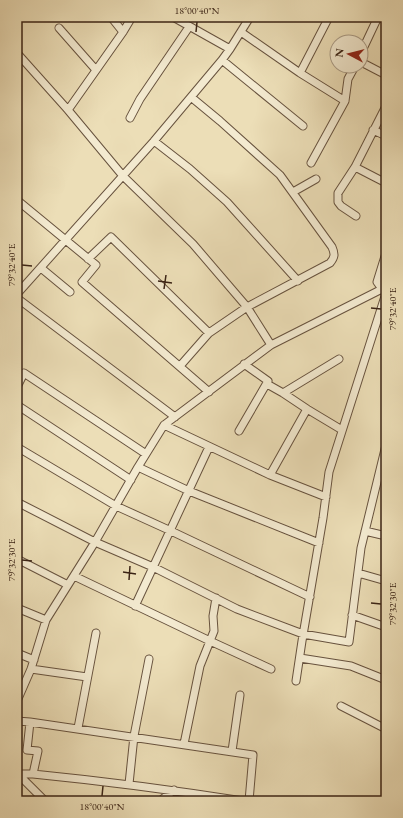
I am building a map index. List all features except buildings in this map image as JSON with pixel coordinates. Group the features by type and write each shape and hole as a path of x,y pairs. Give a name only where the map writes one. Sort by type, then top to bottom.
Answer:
{"street":[{"path":"111,17 123,32"},
{"path":"68,110 132,17"},
{"path":"173,17 230,49"},
{"path":"300,73 329,17"},
{"path":"369,36 378,17"},
{"path":"17,294 154,141 191,97 222,60 249,18"},
{"path":"130,118 140,99 189,27"},
{"path":"59,28 96,70"},
{"path":"241,32 300,73 344,101"},
{"path":"18,56 68,110 123,176 192,244 246,307 271,345"},
{"path":"222,60 303,126"},
{"path":"369,66 386,75"},
{"path":"311,163 344,101 348,79 351,74"},
{"path":"180,366 208,333 246,307 298,281 330,263 334,258 332,247 280,175 191,97"},
{"path":"356,216 341,206 337,198 338,193 355,167 386,106"},
{"path":"373,130 386,136"},
{"path":"154,141 190,169 227,202 298,281"},
{"path":"355,167 386,183"},
{"path":"293,192 316,179"},
{"path":"17,200 96,265 82,282 209,392"},
{"path":"88,259 111,237 208,333"},
{"path":"296,681 329,472 386,292 378,282 386,254"},
{"path":"41,268 70,292"},
{"path":"18,697 31,669 46,620 95,542 164,426 271,345 384,289"},
{"path":"17,298 175,417"},
{"path":"283,393 339,359"},
{"path":"244,364 268,381 267,384 342,430"},
{"path":"18,382 24,373 146,454"},
{"path":"239,432 267,384"},
{"path":"17,406 131,480"},
{"path":"270,475 307,409"},
{"path":"164,426 270,475 326,497"},
{"path":"17,502 95,542 153,567 237,608 303,634 349,642 361,548 386,445"},
{"path":"17,447 116,506 310,597"},
{"path":"135,606 209,447"},
{"path":"138,468 189,491 319,543"},
{"path":"365,531 386,536"},
{"path":"17,559 68,585"},
{"path":"358,573 386,581"},
{"path":"74,576 135,606 272,669"},
{"path":"184,744 200,666 214,631 213,616 216,598"},
{"path":"17,608 46,620"},
{"path":"352,615 386,627"},
{"path":"78,728 96,633"},
{"path":"17,653 34,660"},
{"path":"300,658 351,666 386,680"},
{"path":"129,784 134,736 150,660"},
{"path":"31,669 88,678"},
{"path":"232,751 240,695"},
{"path":"341,706 386,729"},
{"path":"17,721 78,728 253,754 248,801"},
{"path":"30,722 27,750 38,750 33,774"},
{"path":"18,773 129,784 174,790 209,798 242,801"},
{"path":"18,773 45,801"},
{"path":"160,801 174,790"}]}
